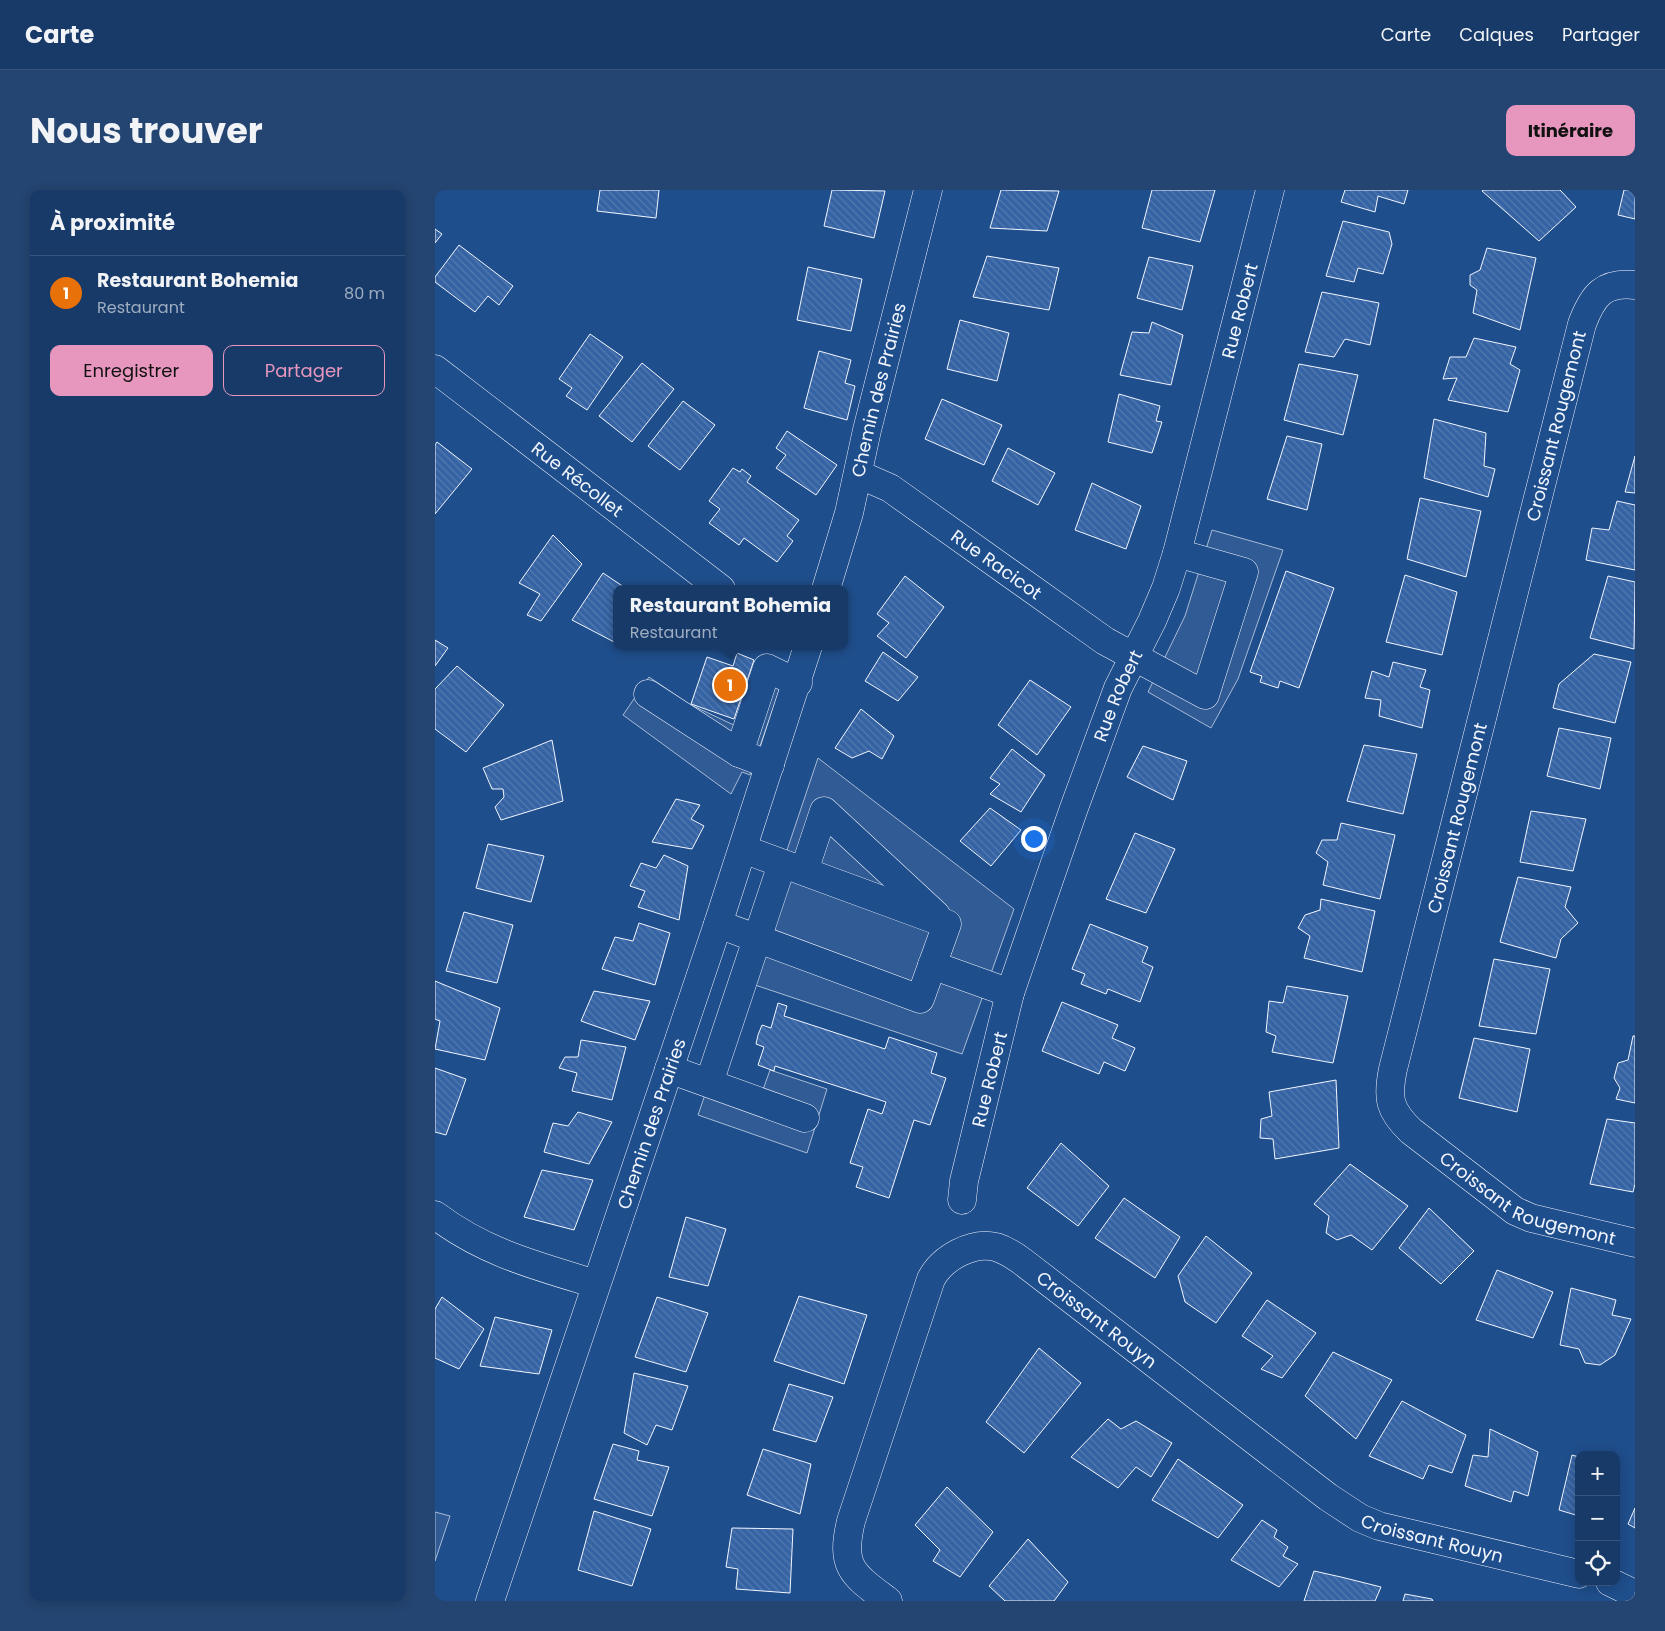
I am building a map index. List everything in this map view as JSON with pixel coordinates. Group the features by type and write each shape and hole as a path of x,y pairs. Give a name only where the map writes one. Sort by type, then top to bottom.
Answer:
{"street":[{"name":"Chemin des Prairies","path":"827,585 858,474 867,430 928,190"},
{"name":"Rue Robert","path":"962,1200 964,1180 1010,993 1073,808 1119,688 1166,588 1177,552 1270,190"},
{"name":"Croissant Rougemont","path":"1635,286 1622,284 1606,288 1595,295 1582,324 1393,1069 1390,1096 1392,1108 1405,1125 1515,1211 1531,1218 1635,1243"},
{"name":"Rue Récollet","path":"435,369 716,585"},
{"name":"Rue Racicot","path":"858,474 889,488 1105,641 1135,655 1205,695 1244,572 1177,552"},
{"name":"Chemin des Prairies","path":"490,1601 743,849 798,683 805,650"},
{"path":"739,753 767,668 798,683"},
{"path":"648,694 739,753 770,765"},
{"path":"709,1083 757,939 824,811 947,924"},
{"path":"743,849 947,924"},
{"path":"718,924 921,999 947,924"},
{"path":"932,965 1010,993"},
{"path":"669,1069 805,1118"},
{"path":"435,1215 469,1239 489,1249 596,1284"},
{"name":"Croissant Rouyn","path":"888,1601 858,1576 848,1562 846,1541 851,1521 931,1279 940,1266 954,1256 981,1246 997,1247 1023,1262 1328,1497 1360,1518 1400,1531 1575,1573"},
{"path":"1618,1586 1635,1594"}],"shaded area":[{"path":"1212,530 1283,550 1238,679 1211,728 1148,692 1185,616"},
{"path":"763,654 777,660 781,685 750,775 742,772 731,794 623,715 649,677 689,704 738,727"},
{"path":"818,758 1014,909 962,1054 743,981"},
{"path":"770,1070 827,1089 807,1153 698,1115 709,1083 759,1101"},
{"path":"435,1512 450,1516 435,1561"}],"building":[{"path":"600,190 659,190 656,218 597,211"},
{"path":"832,190 885,191 874,238 824,226"},
{"path":"1001,190 1059,191 1047,231 990,228"},
{"path":"1152,190 1215,190 1200,242 1142,228"},
{"path":"1345,190 1408,190 1404,204 1378,196 1375,212 1341,202"},
{"path":"1560,190 1576,207 1539,241 1482,191"},
{"path":"1624,190 1635,190 1635,219 1618,215"},
{"path":"1343,221 1389,232 1392,244 1383,274 1358,268 1354,282 1326,276"},
{"path":"435,229 442,234 435,243"},
{"path":"459,245 513,286 499,305 488,296 475,312 435,282 435,277"},
{"path":"1487,248 1536,258 1520,330 1473,313 1477,290 1470,285 1470,275 1480,270"},
{"path":"987,256 1059,268 1049,310 973,297"},
{"path":"1149,257 1193,266 1182,310 1137,298"},
{"path":"808,267 862,279 851,331 797,320"},
{"path":"1322,292 1379,303 1370,345 1345,339 1334,357 1305,352"},
{"path":"960,320 1009,333 997,381 947,369"},
{"path":"1152,322 1183,335 1171,385 1120,375 1132,332 1149,333"},
{"path":"590,334 623,357 587,410 566,396 572,388 559,379"},
{"path":"1474,338 1516,347 1510,364 1520,370 1508,412 1448,400 1457,378 1443,379 1450,357 1466,357"},
{"path":"819,351 851,360 845,383 855,386 847,420 804,408"},
{"path":"642,363 674,389 632,442 599,416"},
{"path":"1299,364 1358,375 1343,435 1284,420"},
{"path":"1119,394 1160,406 1156,421 1162,422 1152,453 1108,442"},
{"path":"942,399 1002,425 984,465 925,439"},
{"path":"683,401 715,425 680,470 648,446"},
{"path":"1434,419 1486,433 1484,466 1495,469 1488,497 1424,478"},
{"path":"787,431 837,465 816,495 776,468 786,455 776,448"},
{"path":"1287,436 1322,444 1307,510 1267,499"},
{"path":"437,442 472,469 435,514 435,445"},
{"path":"1008,448 1055,473 1038,505 992,481"},
{"path":"1635,456 1635,493 1625,492"},
{"path":"733,468 740,472 742,469 751,476 747,482 799,520 787,536 793,541 777,562 744,538 739,545 709,523 720,509 709,501"},
{"path":"1092,483 1141,506 1126,549 1075,530"},
{"path":"1420,498 1481,511 1466,577 1407,559"},
{"path":"1617,501 1635,505 1635,570 1586,560 1592,528 1609,530"},
{"path":"553,535 582,564 541,621 527,615 540,594 519,583"},
{"path":"1286,571 1334,588 1299,688 1280,681 1278,688 1260,682 1262,676 1250,672"},
{"path":"603,573 621,585 613,585 613,641 572,620"},
{"path":"1405,575 1457,592 1442,655 1386,642"},
{"path":"905,576 944,607 906,658 877,636 889,623 877,614"},
{"path":"1608,576 1635,582 1634,649 1590,638"},
{"path":"435,640 448,648 435,666"},
{"path":"883,652 918,677 898,701 865,681"},
{"path":"737,653 754,660 734,719 691,704 707,657 733,666"},
{"path":"1594,654 1631,662 1615,723 1553,708 1559,684"},
{"path":"1393,662 1426,670 1420,687 1430,690 1422,728 1379,716 1381,700 1365,698 1372,671 1389,677"},
{"path":"457,666 504,705 466,752 435,729 435,689"},
{"path":"1030,680 1071,707 1037,755 998,725"},
{"path":"861,709 894,736 882,759 869,751 852,758 835,748"},
{"path":"1559,728 1611,738 1600,789 1547,776"},
{"path":"552,740 563,801 501,820 495,807 504,797 503,789 492,789 483,768"},
{"path":"1364,745 1417,754 1403,814 1347,801"},
{"path":"1143,746 1187,761 1173,800 1127,777"},
{"path":"1012,749 1045,775 1021,812 990,794 1000,784 990,778"},
{"path":"676,799 700,805 691,819 704,826 692,849 652,842"},
{"path":"990,808 1021,830 991,866 960,841"},
{"path":"1531,811 1586,819 1573,871 1520,862"},
{"path":"1341,823 1395,835 1380,899 1323,885 1328,862 1316,853 1322,840 1337,840"},
{"path":"1135,833 1175,849 1146,913 1106,899"},
{"path":"488,844 544,856 531,902 476,888"},
{"path":"664,855 688,866 679,920 638,907 645,891 630,886 641,863 656,868"},
{"path":"1518,877 1571,887 1565,907 1578,923 1561,939 1556,958 1500,942"},
{"path":"1321,899 1375,911 1362,972 1304,958 1310,936 1298,928 1305,915 1320,910"},
{"path":"464,912 513,925 497,983 446,971"},
{"path":"639,923 670,933 655,985 602,969 615,937 633,941"},
{"path":"1090,924 1148,947 1142,962 1153,967 1140,1002 1108,989 1106,994 1081,984 1085,974 1072,969"},
{"path":"1494,959 1550,969 1536,1034 1479,1026"},
{"path":"435,981 500,1008 485,1060 435,1049 440,1021 435,1019"},
{"path":"1287,986 1348,996 1333,1063 1272,1052 1276,1036 1266,1032 1269,1001 1283,1003"},
{"path":"594,991 650,1001 635,1040 581,1021"},
{"path":"1062,1002 1118,1025 1112,1038 1135,1048 1125,1071 1104,1062 1099,1074 1042,1051"},
{"path":"778,1003 787,1006 784,1016 885,1049 889,1037 937,1053 931,1073 946,1078 930,1125 914,1120 889,1198 856,1187 863,1167 850,1163 868,1109 882,1114 886,1102 775,1066 774,1071 758,1065 764,1047 756,1044 758,1035 762,1025 771,1028"},
{"path":"1633,1036 1635,1036 1635,1103 1616,1099 1620,1088 1614,1078 1618,1063 1628,1060"},
{"path":"1474,1038 1530,1049 1517,1112 1459,1098"},
{"path":"581,1040 626,1047 612,1100 572,1091 577,1073 559,1068 565,1057 578,1057"},
{"path":"435,1068 466,1079 446,1135 435,1132"},
{"path":"1336,1080 1339,1148 1275,1159 1273,1139 1260,1138 1261,1119 1272,1116 1269,1092"},
{"path":"578,1112 612,1122 589,1164 544,1152 553,1123 568,1126"},
{"path":"1607,1119 1635,1123 1635,1184 1633,1192 1590,1184"},
{"path":"1061,1143 1109,1186 1078,1226 1027,1188"},
{"path":"1350,1164 1408,1206 1372,1250 1351,1235 1337,1240 1326,1233 1329,1216 1314,1204"},
{"path":"542,1170 593,1180 574,1230 524,1217"},
{"path":"1124,1198 1180,1237 1155,1278 1095,1238"},
{"path":"1429,1208 1474,1251 1441,1284 1399,1248"},
{"path":"686,1217 726,1229 708,1286 669,1277"},
{"path":"1206,1236 1252,1273 1216,1323 1185,1302 1178,1276"},
{"path":"1497,1270 1553,1292 1533,1338 1476,1320"},
{"path":"1571,1288 1616,1300 1612,1315 1631,1319 1615,1355 1600,1365 1585,1363 1579,1349 1560,1345"},
{"path":"799,1296 867,1315 844,1384 774,1361"},
{"path":"442,1297 484,1329 459,1369 435,1358 435,1309"},
{"path":"657,1297 708,1313 686,1372 635,1357"},
{"path":"1267,1300 1316,1333 1282,1378 1261,1369 1273,1356 1242,1336"},
{"path":"495,1317 552,1330 539,1374 480,1366"},
{"path":"1039,1348 1081,1383 1024,1453 986,1422"},
{"path":"1333,1352 1392,1380 1356,1439 1305,1396"},
{"path":"634,1373 688,1386 672,1430 656,1425 647,1445 624,1433"},
{"path":"789,1384 833,1397 816,1442 773,1430"},
{"path":"1402,1401 1466,1435 1452,1473 1429,1465 1423,1479 1369,1456"},
{"path":"1108,1419 1121,1429 1136,1421 1172,1443 1151,1477 1136,1467 1118,1488 1071,1457"},
{"path":"1490,1429 1538,1452 1528,1496 1514,1491 1511,1502 1465,1486 1473,1455 1488,1457"},
{"path":"613,1444 639,1451 637,1460 669,1467 652,1516 594,1499"},
{"path":"763,1449 811,1464 800,1514 747,1495"},
{"path":"1572,1455 1575,1456 1575,1515 1559,1510"},
{"path":"1178,1459 1243,1505 1218,1538 1152,1500"},
{"path":"947,1487 993,1532 960,1577 933,1561 940,1550 915,1525"},
{"path":"1635,1508 1635,1528 1628,1524"},
{"path":"594,1511 651,1529 632,1586 578,1570"},
{"path":"1262,1520 1277,1530 1274,1537 1288,1547 1283,1556 1298,1564 1279,1587 1231,1560"},
{"path":"732,1528 793,1529 790,1593 736,1589 738,1569 726,1567"},
{"path":"1028,1539 1068,1582 1054,1601 1005,1601 989,1586"},
{"path":"1314,1571 1381,1587 1375,1601 1304,1601"},
{"path":"1405,1594 1432,1599 1433,1601 1403,1601"}],"place":[{"name":"Restaurant Bohemia","path":"730,685"}]}
